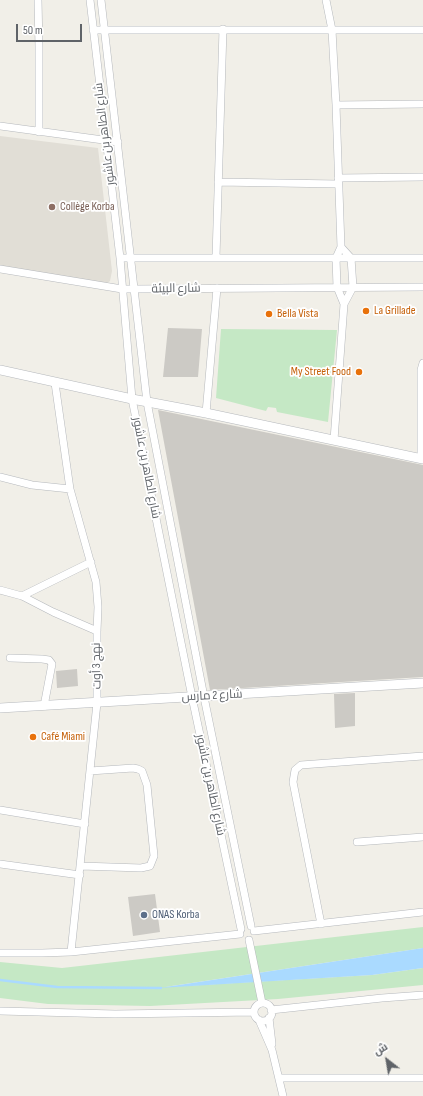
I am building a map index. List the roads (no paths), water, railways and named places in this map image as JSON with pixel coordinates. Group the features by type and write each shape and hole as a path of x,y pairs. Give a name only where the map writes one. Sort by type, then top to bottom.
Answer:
{"street":[{"path":"38,0 40,47 39,132"},
{"name":"شارع الطاهر بن عاشور","path":"90,0 120,258 132,399 240,932"},
{"name":"شارع الطاهر بن عاشور","path":"101,0 132,258 134,289 147,402 204,697 252,929"},
{"path":"326,0 332,30 336,105 341,247 336,258 337,287 344,304"},
{"path":"216,257 223,29"},
{"path":"93,30 423,30"},
{"path":"336,105 423,104"},
{"path":"0,126 118,142"},
{"path":"218,182 338,181 423,177"},
{"path":"334,440 344,304 353,287 351,258 341,247"},
{"path":"120,258 423,258"},
{"name":"شارع البيئة","path":"0,269 122,289 423,287"},
{"path":"206,413 217,288"},
{"path":"0,370 422,459 421,370 423,363"},
{"name":"نهج 3 أوت","path":"55,382 70,489 91,562 98,595 97,703 71,952"},
{"path":"0,477 32,484 70,489"},
{"path":"22,596 91,562"},
{"path":"0,590 22,596 97,631"},
{"path":"10,658 42,659 49,660 52,664 44,706"},
{"name":"شارع 2 مارس","path":"0,708 423,683"},
{"path":"321,924 293,782 294,770 301,765 423,756"},
{"path":"80,866 142,868 150,866 154,856 147,785 142,771 133,768 90,771"},
{"path":"0,810 85,824"},
{"path":"358,842 423,837"},
{"path":"0,864 80,875"},
{"path":"0,952 71,952 240,932 245,926 252,929 321,924 423,912"},
{"path":"249,943 253,937 252,929"},
{"path":"240,932 243,939 249,943 262,1001 268,1005 271,1010 272,1050"},
{"path":"271,1010 423,995"},
{"path":"262,1001 258,1004 254,1012 255,1017 259,1020 272,1050 283,1096"},
{"path":"0,1011 115,1014 254,1012"},
{"path":"259,1020 265,1021 270,1018"},
{"path":"279,1078 423,1078"}],"water":[{"path":"423,948 423,968 372,975 159,988"}],"waterway":[{"path":"0,980 57,987 161,988"}],"place":[{"name":"Collège Korba","path":"52,207"},
{"name":"La Grillade","path":"366,311"},
{"name":"Bella Vista","path":"269,314"},
{"name":"My Street Food","path":"359,372"},
{"name":"Café Miami","path":"33,737"},
{"name":"ONAS Korba","path":"144,915"}]}
